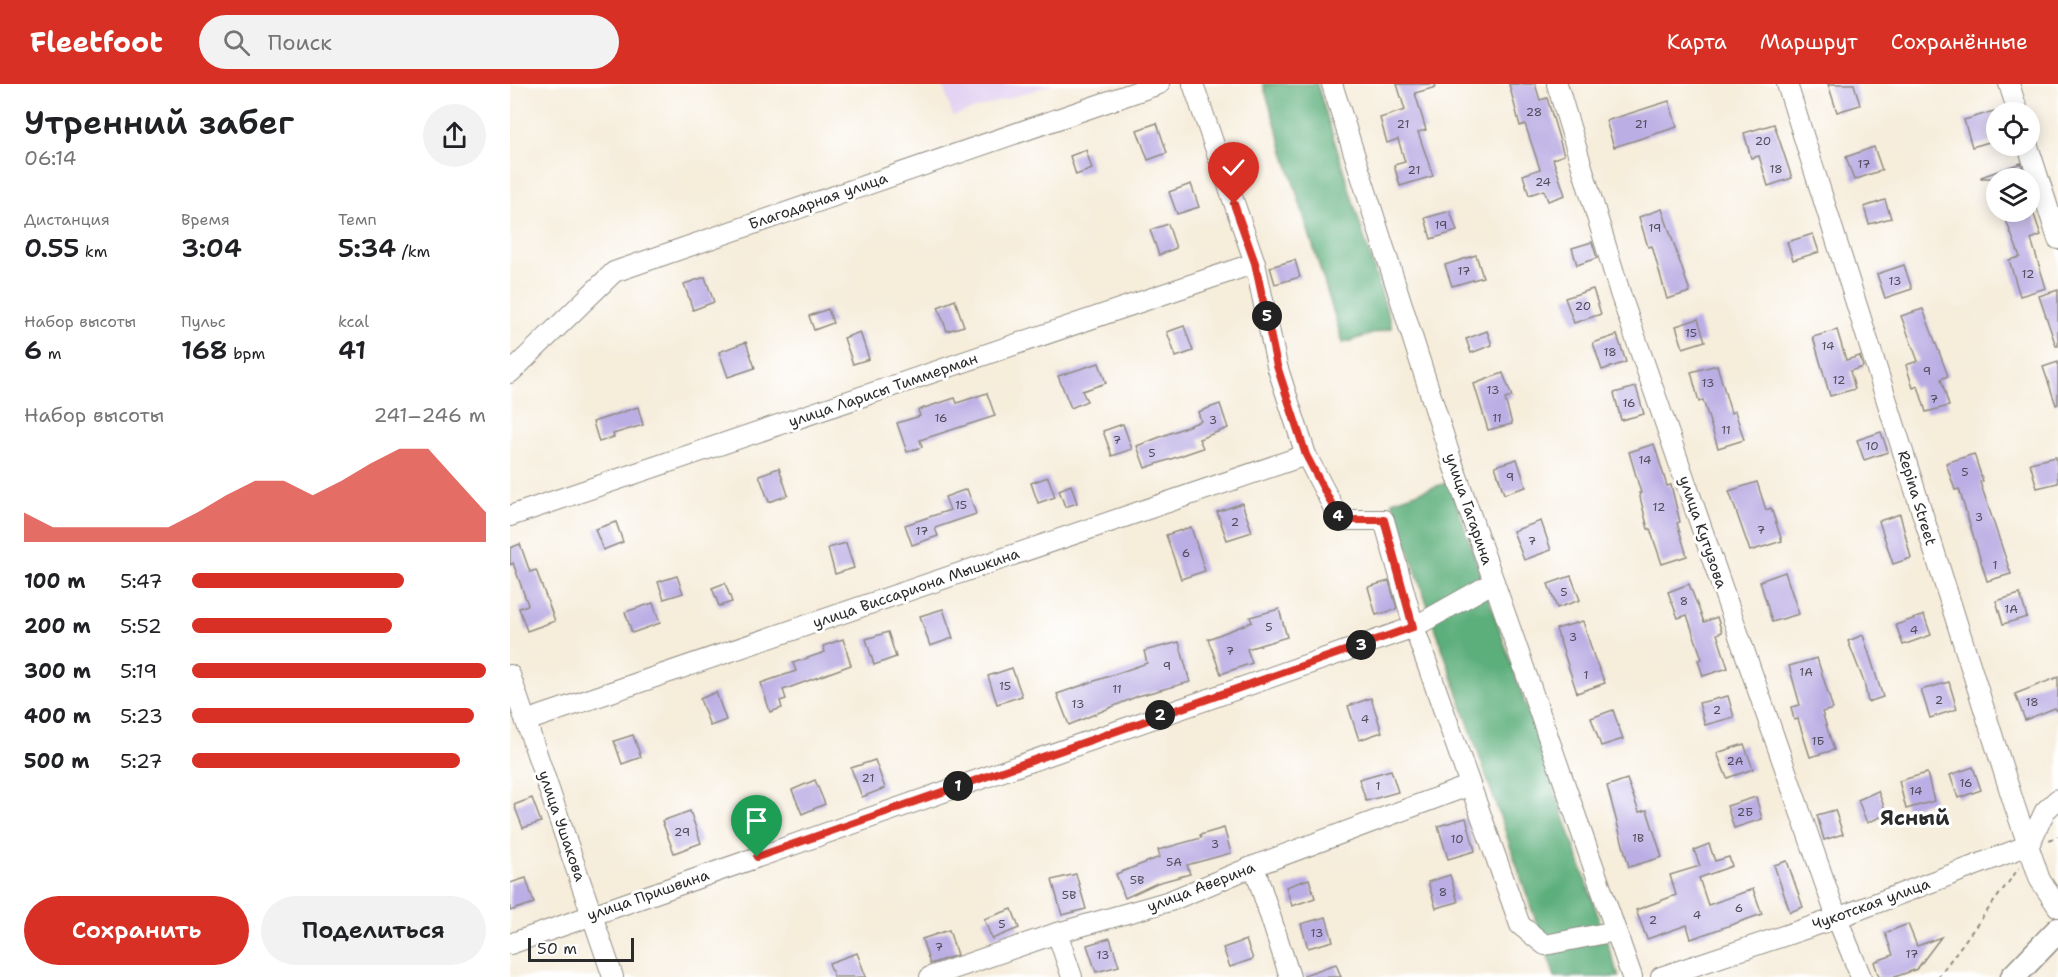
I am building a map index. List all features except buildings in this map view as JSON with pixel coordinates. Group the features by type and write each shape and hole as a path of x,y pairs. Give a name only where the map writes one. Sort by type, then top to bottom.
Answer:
{"main road":[{"path":"2013,977 2058,930"}],"street":[{"name":"Благодарная улица","path":"510,373 614,272 1159,84"},
{"path":"1193,84 1255,263 1277,366 1306,455 1340,520 1384,520 1413,627 1468,786 1520,925 1545,945 1616,931"},
{"name":"улица Гагарина","path":"1332,84 1451,459 1632,977"},
{"name":"улица Кутузова","path":"1557,84 1622,296 1837,918 1861,977"},
{"name":"Repina Street","path":"1787,84 2040,880 2058,907"},
{"path":"2009,84 2015,102"},
{"path":"2031,156 2058,239"},
{"name":"улица Ларисы Тиммерман","path":"510,516 1255,263"},
{"name":"улица Виссариона Мышкина","path":"526,721 1306,455"},
{"name":"улица Пришвина","path":"510,944 1413,627 1494,582"},
{"name":"улица Ушакова","path":"510,675 614,977"},
{"name":"улица Аверина","path":"930,977 1057,933 1170,902 1254,866 1468,786"},
{"path":"2030,848 2045,811 2058,799"},
{"name":"Чукотская улица","path":"1661,977 1837,918 2030,848"},
{"path":"1254,866 1290,977"},
{"path":"1057,933 1072,977"}],"path":[{"path":"1938,977 2030,848 2058,836"}],"shaded area":[{"path":"942,84 1054,84 953,116"}],"green space":[{"path":"1263,84 1317,84 1392,328 1343,343"},
{"path":"1449,482 1619,977 1555,977 1392,501"}],"district":[{"name":"Ясный","path":"1915,818"}],"route":[{"path":"757,857 1413,627 1384,520 1340,520 1306,455 1277,366 1255,263 1234,204"}]}
